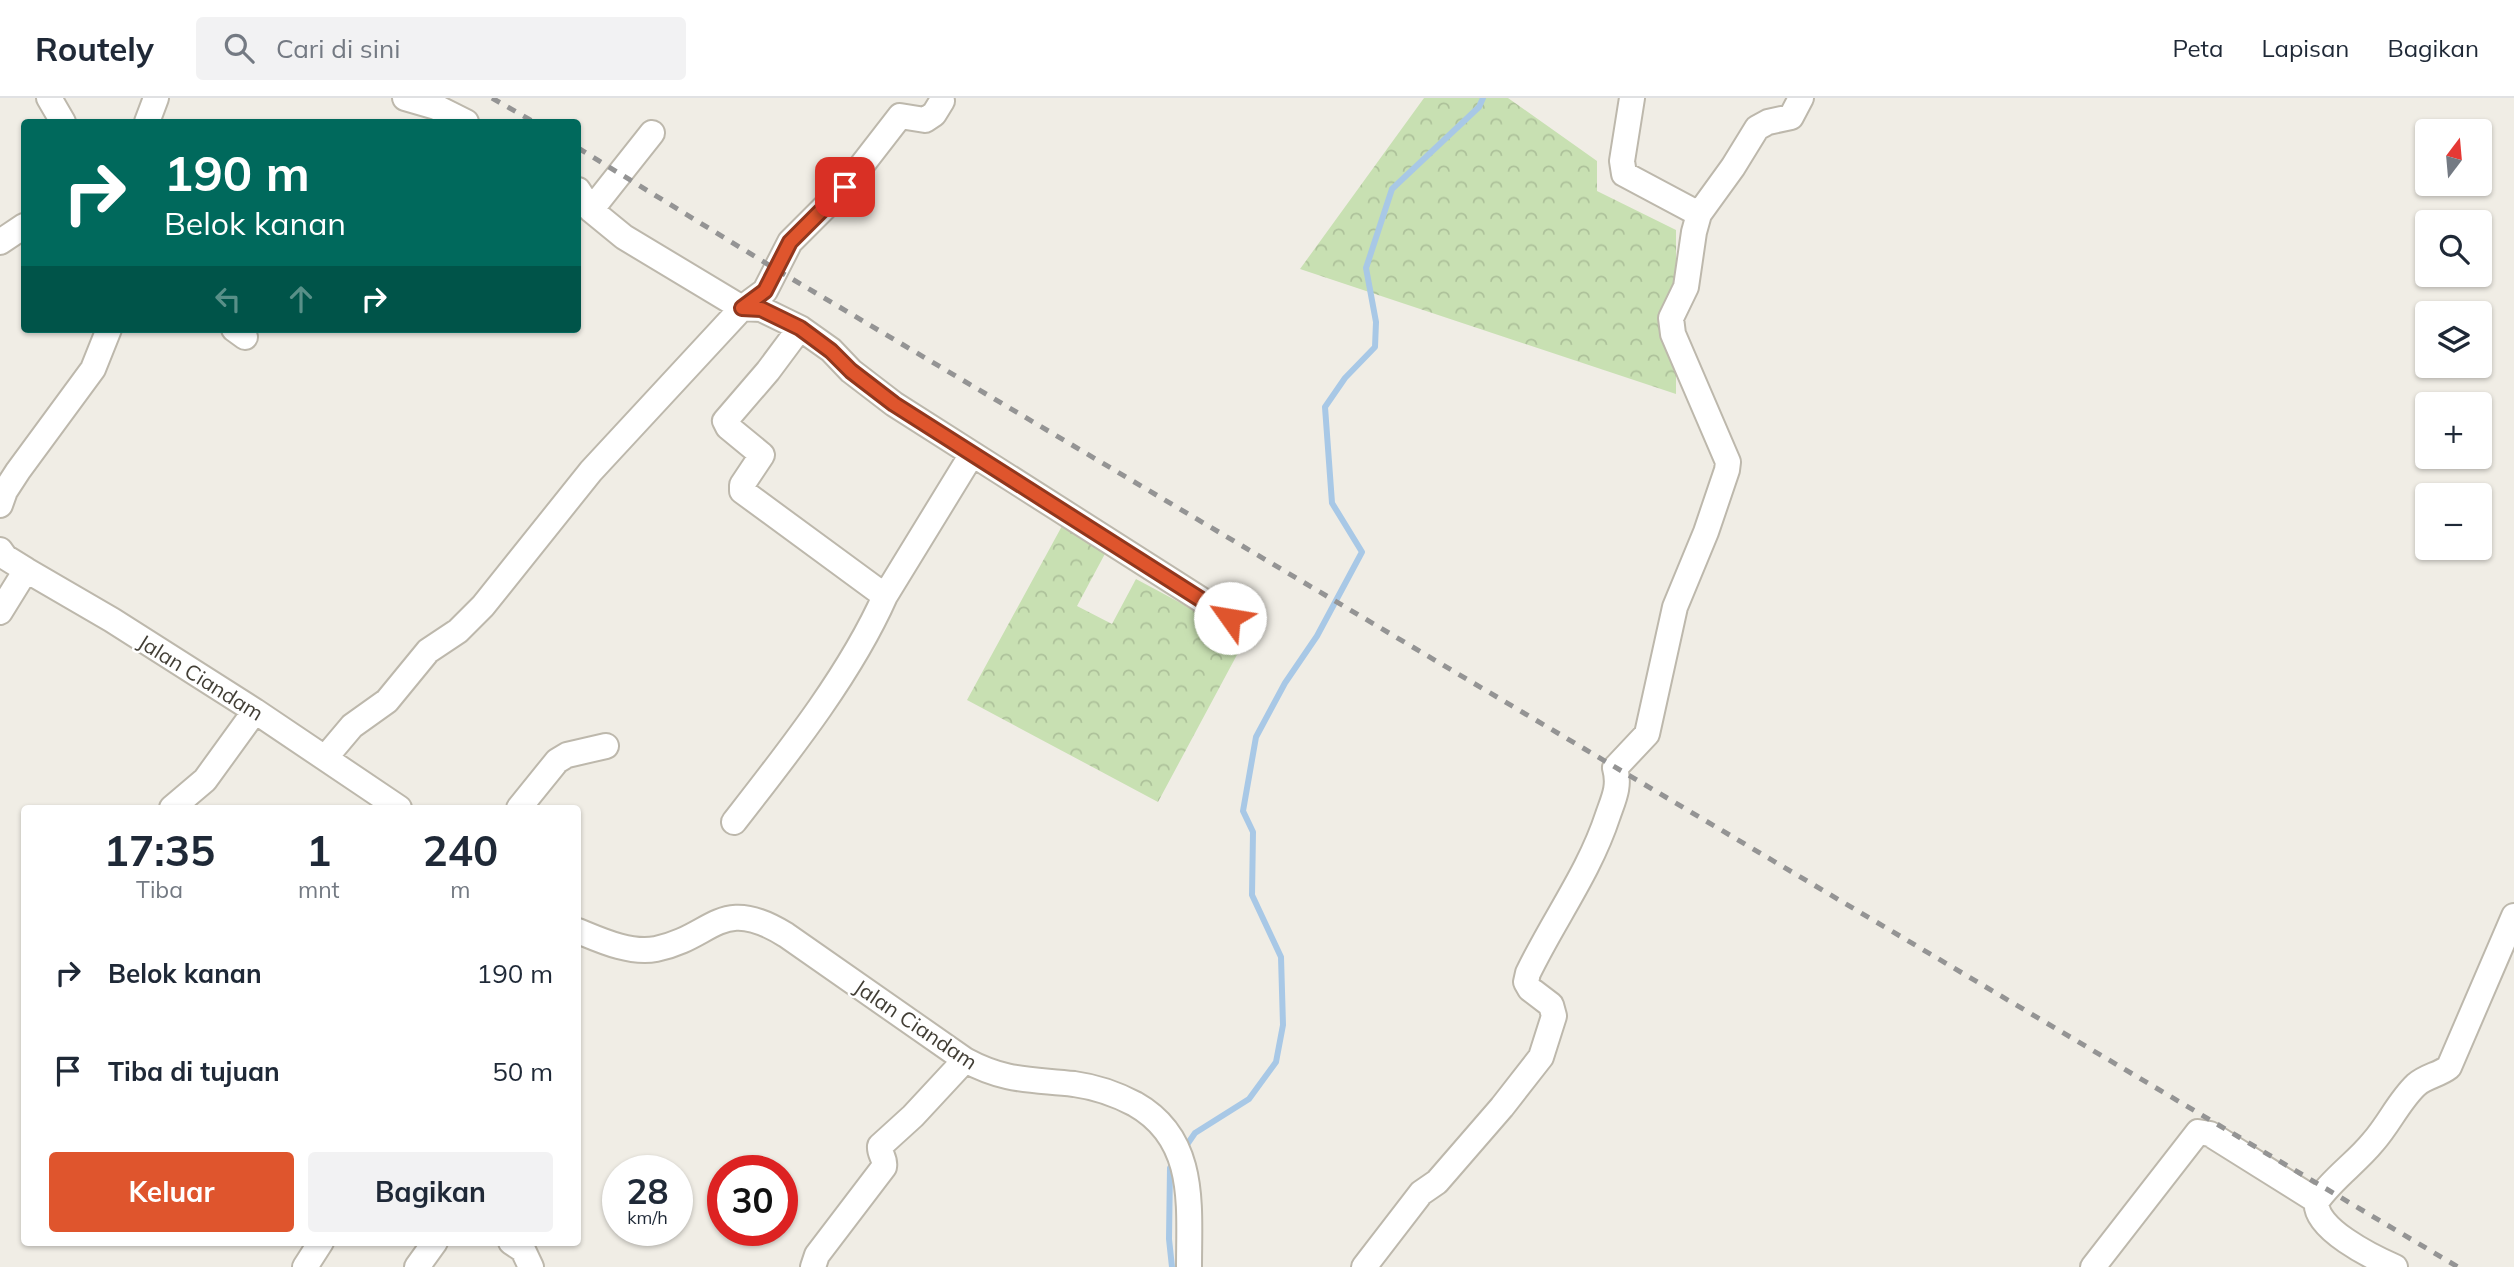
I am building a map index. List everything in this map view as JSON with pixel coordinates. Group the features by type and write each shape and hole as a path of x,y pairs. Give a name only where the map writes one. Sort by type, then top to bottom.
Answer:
{"street":[{"path":"49,98 61,119"},
{"path":"148,119 156,98"},
{"path":"405,98 436,107 460,119"},
{"path":"1632,98 1622,161 1624,174 1699,214"},
{"path":"1364,1267 1421,1193 1437,1182 1541,1057 1554,1016 1551,1005 1530,989 1527,982 1528,973 1574,892 1596,846 1616,793 1618,780 1615,768 1647,734 1675,607 1706,532 1727,470 1728,462 1673,334 1671,318 1686,287 1694,232 1699,214 1757,128 1768,122 1791,117 1801,98"},
{"path":"325,758 352,726 387,701 428,651 458,631 483,606 592,471 742,308 765,291 790,242 845,187 900,116 925,120 934,114 942,101"},
{"path":"652,133 584,200 624,237 742,308 761,309 800,328 894,404 1230,618"},
{"path":"0,242 21,228"},
{"path":"800,328 725,421 728,428 762,455 742,491 885,596"},
{"path":"0,505 5,491 18,471 93,369 108,333"},
{"path":"734,822 821,705 972,454"},
{"name":"Jalan Ciandam","path":"0,550 5,557 112,620 255,710 395,805"},
{"path":"0,612 26,570"},
{"path":"175,805 205,779 255,710"},
{"path":"521,805 557,761 567,755 606,746"},
{"path":"2395,1267 2367,1255 2331,1228 2318,1212 2317,1201 2374,1141 2413,1089 2425,1079 2442,1073 2454,1060 2475,1004 2514,916"},
{"name":"Jalan Ciandam","path":"581,932 614,944 645,950 665,946 723,920 754,919 786,935 965,1060 1001,1076 1083,1086 1115,1095 1138,1106 1161,1122 1178,1149 1186,1184 1189,1267"},
{"path":"813,1267 817,1255 884,1167 880,1146 913,1116 965,1060"},
{"path":"2093,1267 2198,1132 2210,1134 2317,1201"},
{"path":"305,1267 318,1246"},
{"path":"417,1267 432,1246"},
{"path":"517,1246 523,1250 531,1267"}],"green space":[{"path":"1424,98 1508,98 1597,161 1597,191 1676,230 1676,394 1300,269"},
{"path":"1062,526 1107,550 1077,606 1112,624 1136,579 1246,638 1158,802 967,700"}],"waterway":[{"path":"1184,1149 1195,1133 1249,1099 1276,1062 1283,1025 1281,957 1252,895 1253,832 1243,811 1256,737 1285,683 1317,636 1362,552 1332,503 1325,407 1345,378 1375,347 1376,322 1366,268 1392,189 1479,107 1483,98"},
{"path":"1172,1267 1169,1239 1170,1168 1173,1163"}],"railway":[{"path":"492,98 529,119"},
{"path":"581,150 777,270 2458,1267"}],"route":[{"path":"845,187 790,242 765,291 742,308 761,309 800,328 894,404 1230,618"}]}
